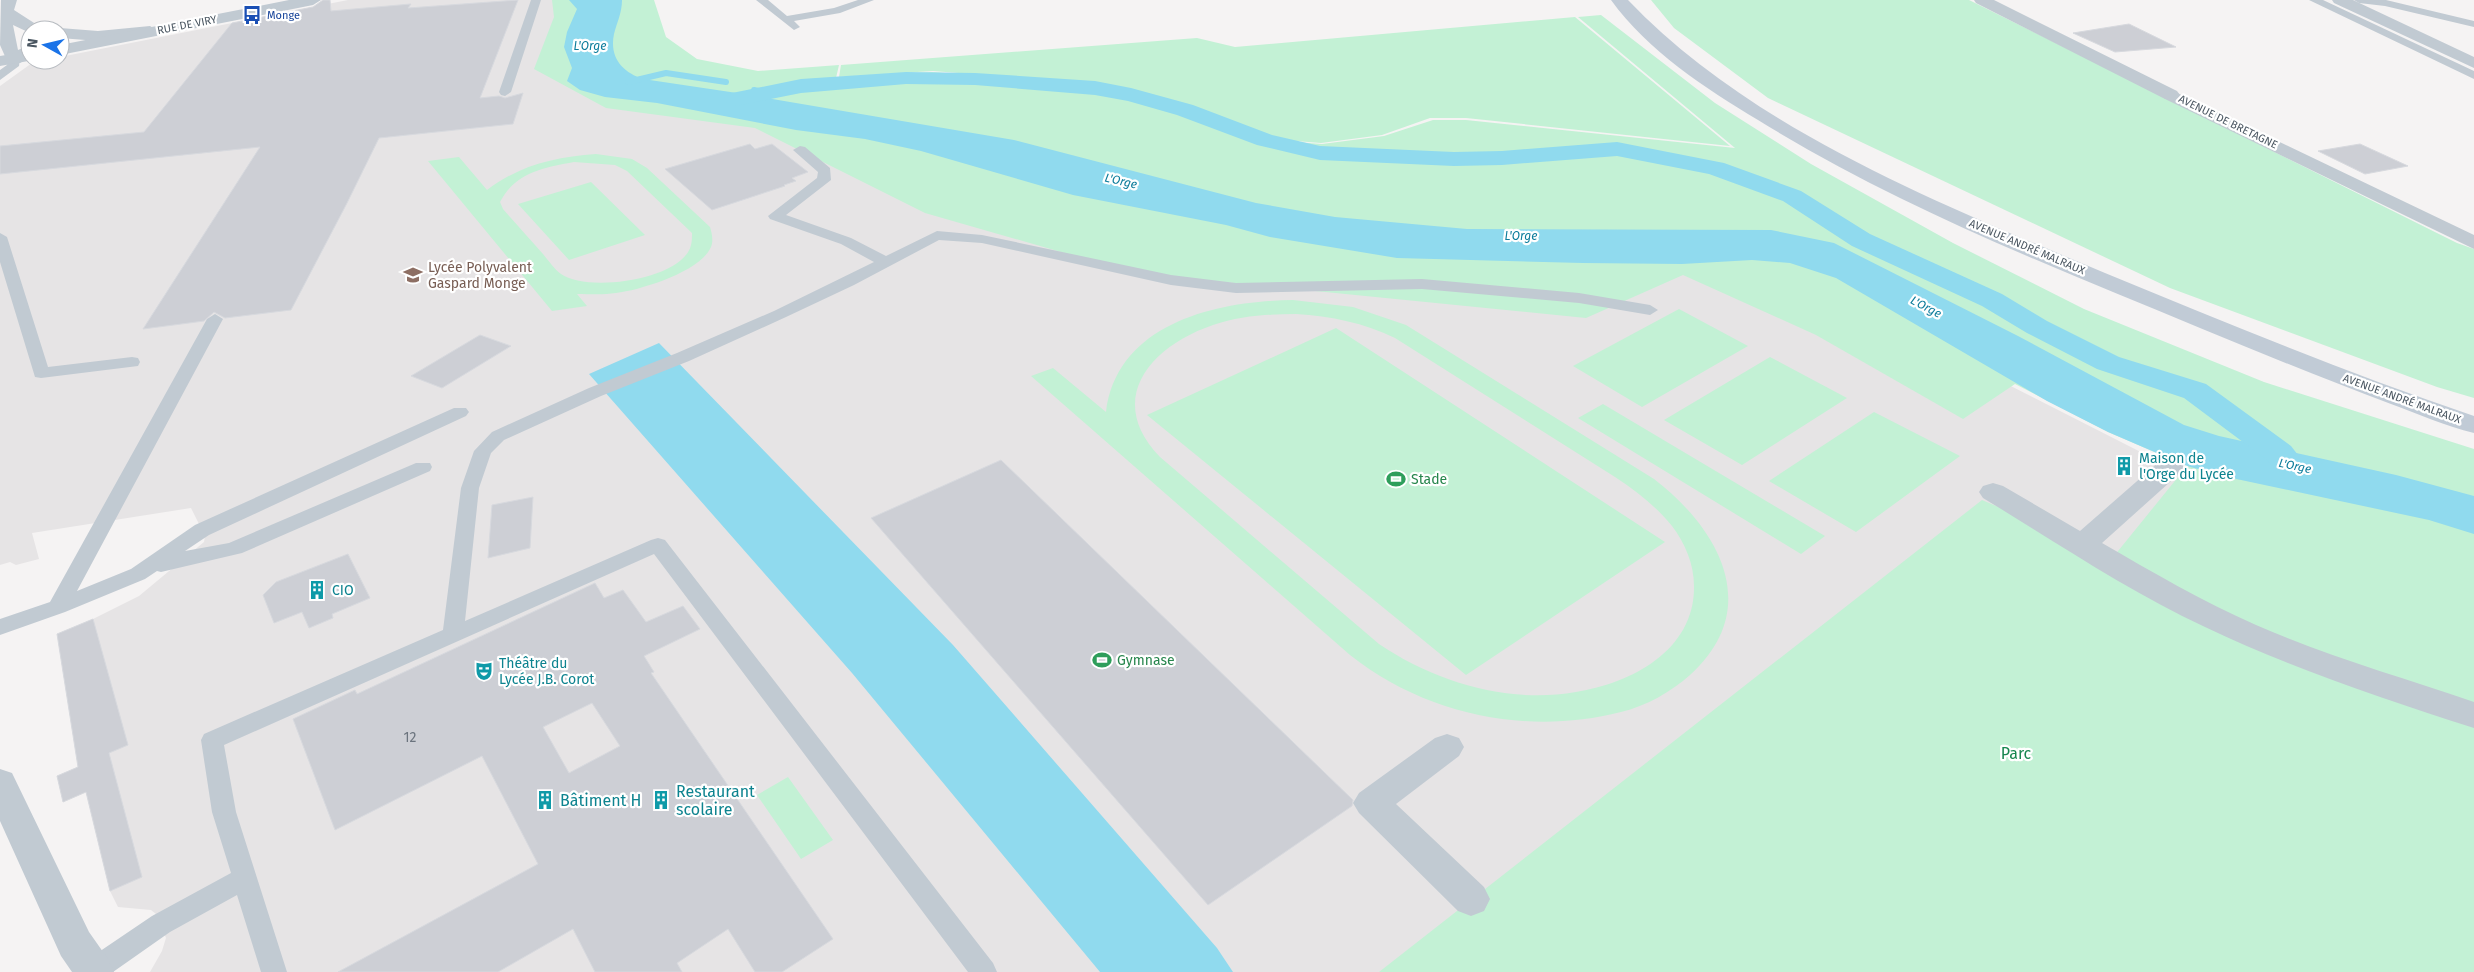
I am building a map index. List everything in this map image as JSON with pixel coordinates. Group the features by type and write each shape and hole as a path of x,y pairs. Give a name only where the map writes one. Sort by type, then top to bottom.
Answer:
{"main road":[{"name":"AVENUE ANDRÉ MALRAUX","path":"1619,0 1674,55 1736,99 1827,153 1890,186 1989,231 2268,348 2390,397 2474,424"}],"street":[{"name":"RUE DE VIRY","path":"70,48 313,0"},
{"name":"AVENUE DE BRETAGNE","path":"1982,0 2474,243"},
{"path":"2340,0 2474,62"},
{"path":"7,5 20,21"},
{"path":"7,5 8,46 15,59"},
{"path":"70,34 98,36 157,31"},
{"path":"2082,545 2170,467"},
{"path":"1993,492 2151,585 2215,619 2327,665 2474,715"},
{"path":"1448,746 1371,803 1471,899"},
{"path":"0,782 75,944 93,972"}],"lane":[{"path":"506,92 536,0"},
{"path":"761,0 786,18 794,27"},
{"path":"786,18 836,12 869,0"},
{"path":"2314,0 2474,75"},
{"path":"2359,0 2385,3 2474,24"},
{"path":"0,76 13,66 15,59"},
{"path":"800,150 825,171 824,180 775,216 846,241 885,262"},
{"path":"453,634 470,488 483,451 498,436 516,426 594,392 683,357 849,282 937,235 982,239 1171,280 1236,288 1422,284 1579,298 1650,310"},
{"path":"0,237 41,373 132,362"},
{"path":"58,607 215,319"},
{"path":"138,574 202,530 460,412"},
{"path":"0,627 58,607 172,560 235,548 423,467"},
{"path":"274,972 224,812 212,740 658,545 984,972"},
{"path":"93,972 161,924 245,878"}],"shaded area":[{"path":"348,0 597,0 591,68 1757,265 1985,373 2182,473 2474,972 150,972 162,951 166,938 156,914 151,910 118,907 110,891 86,792 63,802 57,776 78,767 57,634 93,619 139,596 204,542 205,536 191,508 32,533 39,559 16,565 10,562 0,565 0,86 22,70 70,70 70,55"}],"green space":[{"name":"Parc","path":"552,0 654,0 666,37 697,59 758,71 839,65 836,78 932,72 1060,82 1133,94 1181,106 1269,140 1322,144 1384,136 1433,120 1466,120 1735,148 1578,17 1601,15 1715,103 1811,164 1953,243 2084,309 2264,382 2474,449 2474,972 1379,972 1982,500 2114,556 2187,466 2108,432 2015,384 1963,419 1816,335 1683,275 1586,318 1134,273 925,213 755,128 606,108 534,69 554,17"},
{"path":"1651,0 1969,0 2457,243 2474,249 2474,398 2437,387 2170,288 1768,98 1674,28"},
{"path":"1575,17 1730,146 1466,118 1430,118 1382,135 1321,143 1269,139 1183,105 1134,93 1061,81 933,71 839,77 841,65 1197,38 1235,47"},
{"path":"596,154 632,159 647,168 710,227 712,244 704,257 694,265 654,284 616,293 577,294 587,306 552,311 428,161 459,157 487,190 499,181 525,168 566,157","holes":["574,162 615,165 627,171 692,233 691,245 684,257 671,267 653,275 633,280 611,282 574,280 556,270 503,209 500,202 514,184 541,169"]},
{"path":"591,182 645,235 569,260 518,204"},
{"path":"1293,300 1353,307 1406,325 1654,479 1677,499 1697,521 1713,545 1724,571 1728,597 1725,623 1712,649 1690,675 1658,698 1621,712 1585,719 1550,722 1514,720 1479,715 1444,706 1411,693 1380,676 1350,655 1031,376 1053,368 1106,412 1114,382 1129,357 1150,338 1175,323 1203,312 1233,305","holes":["1265,315 1309,315 1359,324 1395,338 1615,477 1652,505 1672,526 1681,539 1688,554 1694,578 1692,609 1684,628 1672,645 1656,660 1618,681 1576,692 1524,695 1473,687 1448,679 1424,669 1379,644 1160,457 1144,436 1136,415 1136,395 1142,377 1154,361 1171,346 1191,334 1223,322"]},
{"path":"1679,309 1748,346 1642,407 1573,366"},
{"name":"Stade","path":"1336,328 1665,542 1466,675 1147,415"},
{"path":"1770,357 1847,398 1742,465 1664,420"},
{"path":"1603,404 1825,536 1801,554 1578,418"},
{"path":"1874,412 1960,456 1856,532 1769,481"},
{"path":"788,777 833,840 801,859 757,795"}],"water":[{"name":"L'Orge","path":"569,0 622,0 614,34 614,50 619,63 624,68 643,79 1014,140 1256,203 1335,217 1467,229 1771,230 1834,243 2018,336 2184,425 2219,436 2396,475 2474,496 2474,534 2429,520 2227,477 2187,466 2108,432 2047,401 1836,278 1790,263 1752,260 1682,264 1583,263 1397,258 1270,237 1226,225 1073,195 921,151 865,139 796,130 657,103 605,97 580,90 567,81 572,68 564,47 567,32 577,9"},
{"path":"659,343 953,645 1217,948 1233,972 1100,972 852,673 589,374"}],"building":[{"path":"323,0 330,0 331,11 411,4 408,8 518,0 480,98 499,96 505,98 523,93 513,124 379,138 291,310 225,318 214,312 204,321 143,329 260,147 0,174 0,146 144,132 232,23 313,7"},
{"path":"2129,24 2176,47 2115,52 2073,33"},
{"path":"750,144 755,149 772,144 808,172 792,178 796,181 785,186 712,210 665,169"},
{"path":"2360,144 2408,166 2365,174 2318,151"},
{"path":"480,335 511,346 442,388 411,376"},
{"name":"Gymnase","path":"1001,460 1353,800 1352,806 1208,905 871,518"},
{"path":"533,497 530,548 488,558 492,505"},
{"name":"CIO","path":"348,554 370,598 332,614 333,618 309,628 302,612 274,623 263,595 276,582"},
{"path":"595,583 604,598 623,590 646,622 683,606 700,629 644,656 654,672 651,673 833,939 782,972 755,972 728,929 677,963 682,972 595,972 573,929 498,972 338,972 538,864 482,756 335,830 293,719 355,690 357,694","holes":["592,703 620,746 569,773 543,727"]},
{"path":"93,619 128,745 109,753 142,877 110,891 86,792 63,802 57,776 78,767 57,634"}],"waterway":[{"path":"628,82 666,73 726,82"},
{"path":"735,99 801,86 906,78 975,79 1095,88 1131,95 1185,110 1265,140 1320,153 1454,159 1502,158 1617,149 1715,168 1792,196 1861,240 1992,300 2037,327 2108,363 2137,374 2195,391 2279,453 2288,464"},
{"path":"754,90 763,92"}],"place":[{"name":"Monge","path":"252,15"},
{"name":"Lycée Polyvalent Gaspard Monge","path":"413,275"},
{"name":"Maison de l'Orge du Lycée","path":"2124,466"},
{"name":"Stade","path":"1396,479"},
{"name":"CIO","path":"317,590"},
{"name":"Gymnase","path":"1102,660"},
{"name":"Théâtre du Lycée J.B. Corot","path":"484,671"},
{"name":"Bâtiment H","path":"545,800"},
{"name":"Restaurant scolaire","path":"661,800"}]}
